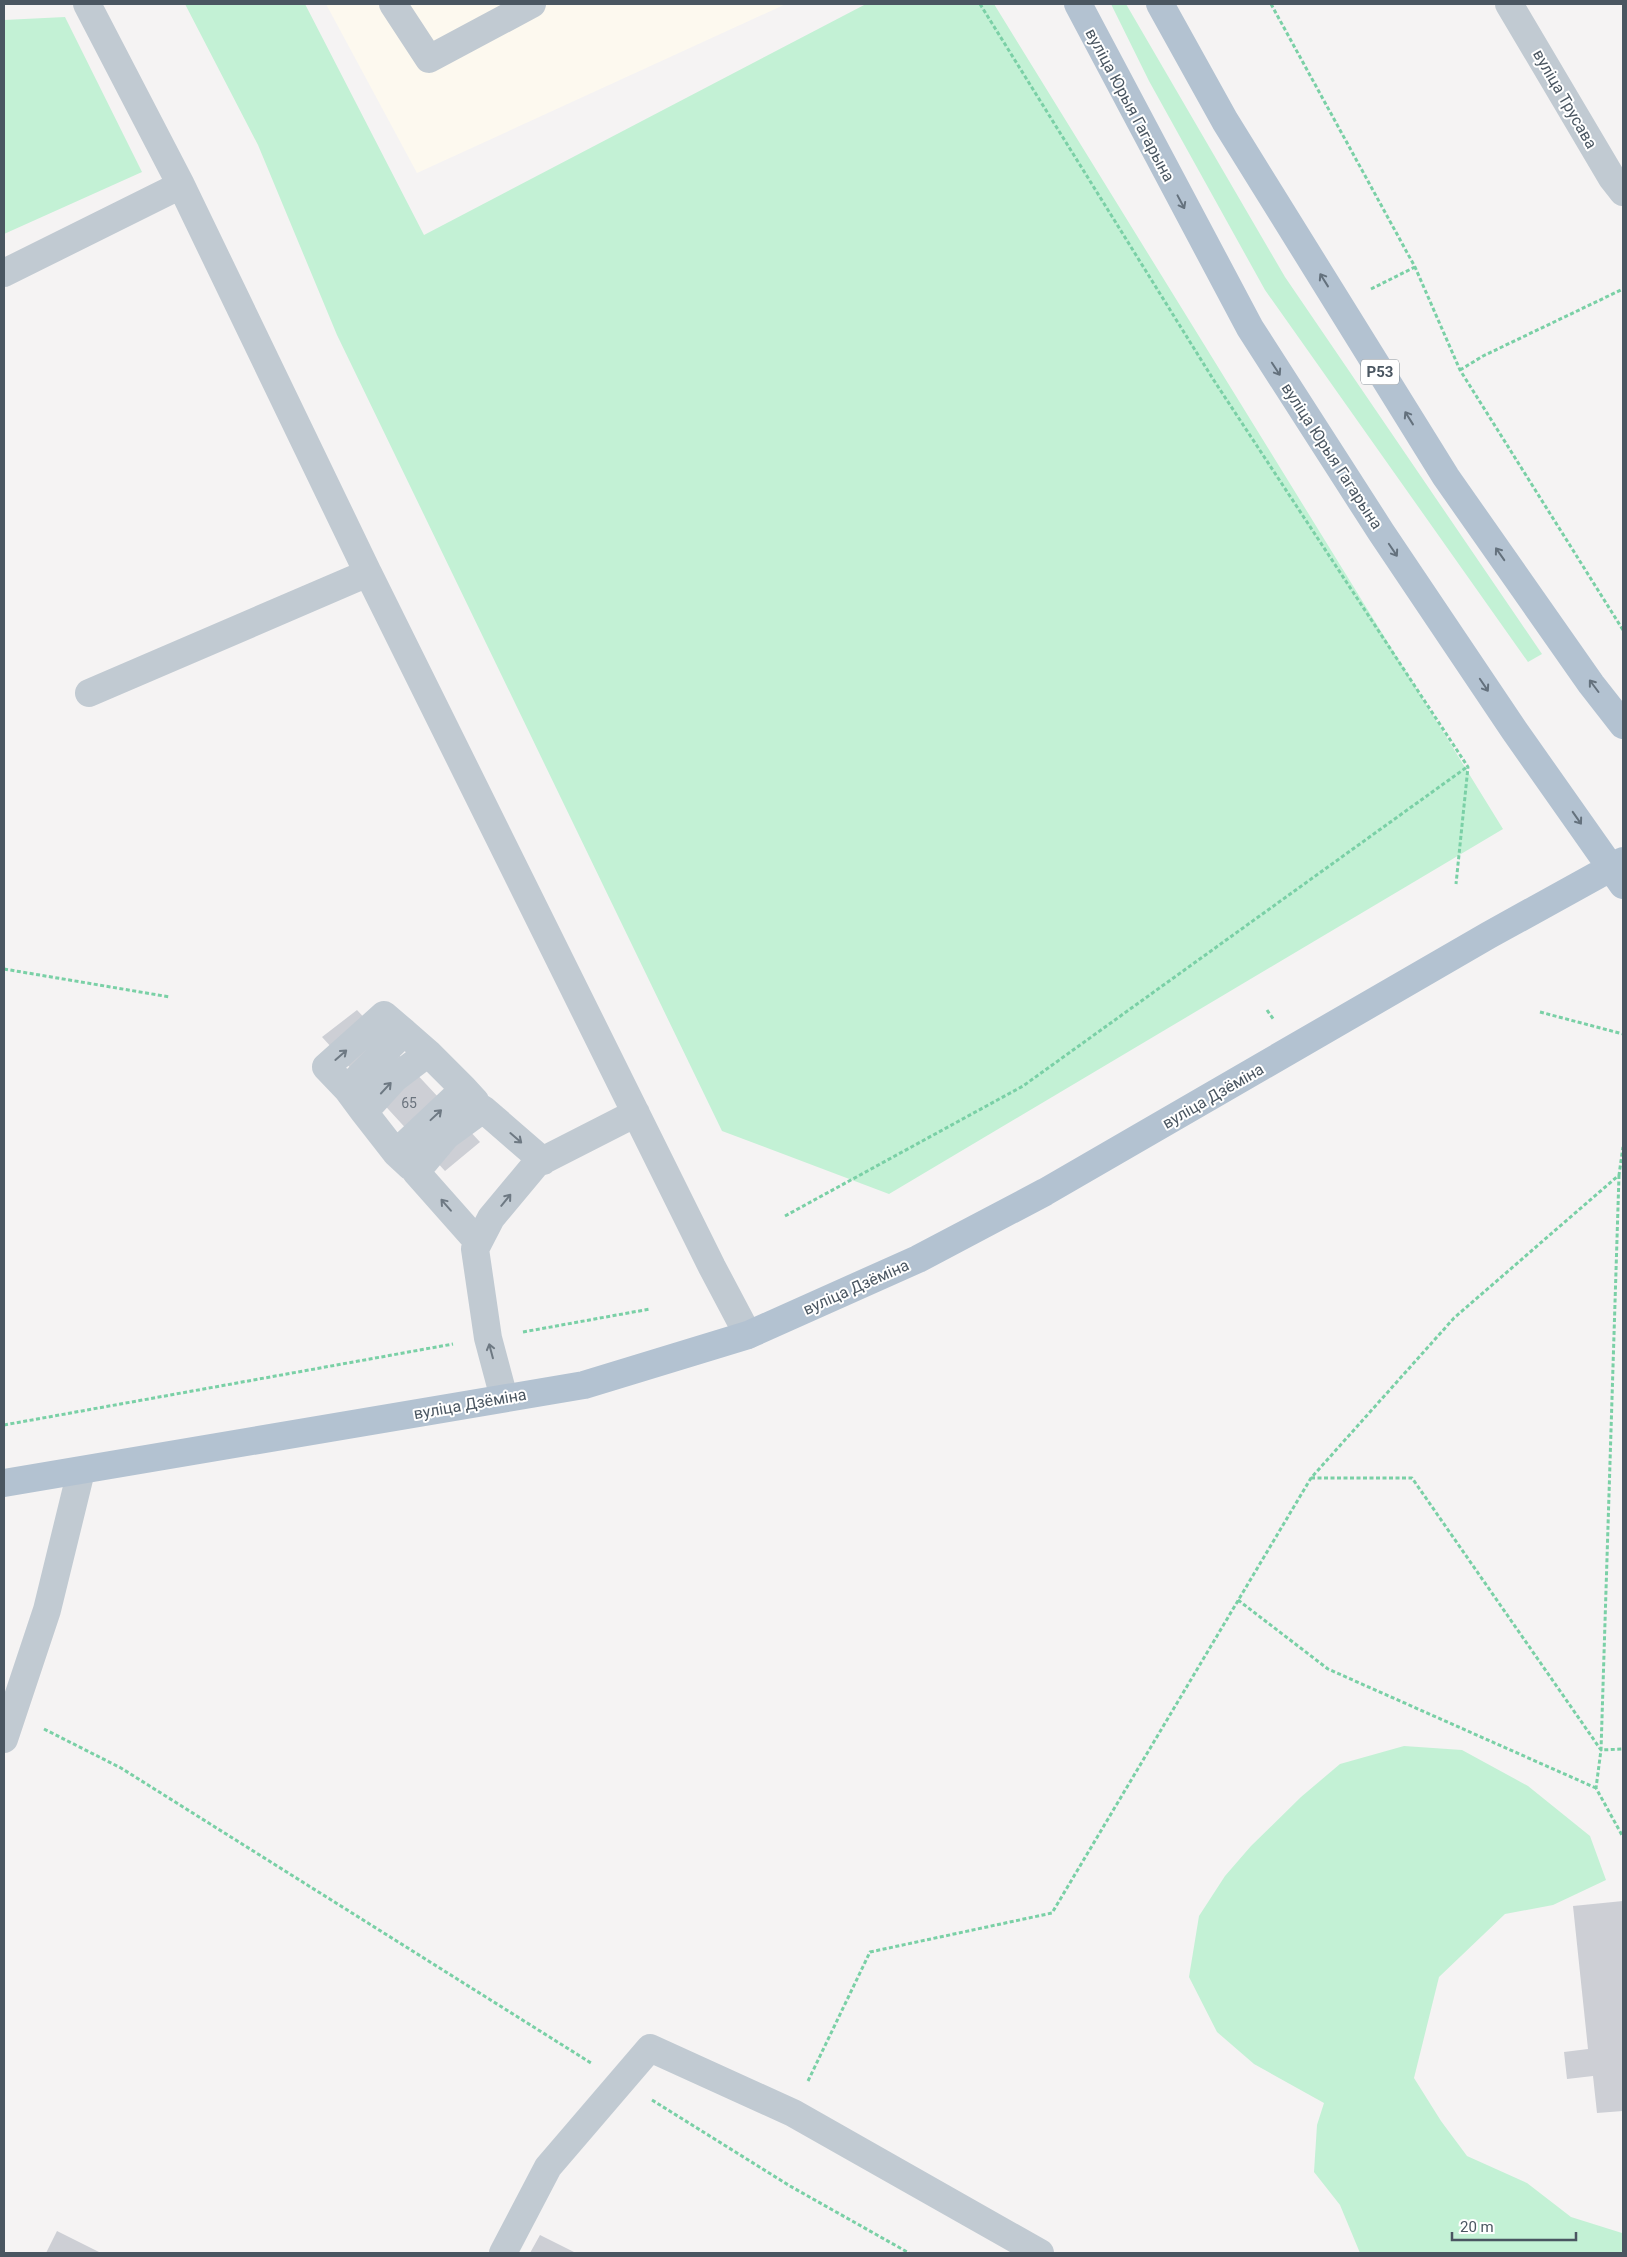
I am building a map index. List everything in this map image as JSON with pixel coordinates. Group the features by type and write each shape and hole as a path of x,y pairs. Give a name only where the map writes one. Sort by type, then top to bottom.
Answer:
{"main road":[{"name":"вуліца Юрыя Гагарына","path":"1078,4 1250,328 1470,664 1620,872"},
{"name":"Р53","path":"1160,4 1225,121 1446,477 1591,684 1623,725"},
{"name":"вуліца Дзёміна","path":"4,1483 584,1385 748,1335 918,1259 1045,1192 1489,935 1620,872"}],"street":[{"path":"87,4 181,185 368,573 748,1335"},
{"path":"392,4 429,59 532,4"},
{"name":"вуліца Трусава","path":"1509,4 1612,178 1623,192"},
{"path":"4,274 181,185"},
{"path":"89,692 368,573"},
{"path":"478,1242 416,1172 396,1153 347,1089 404,1032 428,1053 483,1110 543,1161"},
{"path":"364,1112 395,1078 428,1053"},
{"path":"396,1153 464,1089"},
{"path":"416,1172 446,1136 483,1110"},
{"path":"504,1398 488,1338 475,1248 491,1218 536,1164 636,1113"},
{"path":"4,1739 47,1610 82,1471"},
{"path":"502,2253 548,2167 650,2048 792,2112 1040,2253"}],"path":[{"path":"980,4 1214,378 1468,767 1456,884"},
{"path":"1271,4 1415,267 1460,370 1623,630"},
{"path":"1339,304 1415,267"},
{"path":"1460,370 1483,356 1623,289"},
{"path":"785,1216 1023,1086 1468,767"},
{"path":"4,968 170,997"},
{"path":"1540,1012 1623,1034"},
{"path":"1623,1147 1619,1175 1601,1750 1596,1788 1623,1837"},
{"path":"792,2112 870,1952 1052,1913 1310,1478 1454,1318 1619,1175"},
{"path":"4,1425 650,1308"},
{"path":"1310,1478 1412,1478 1601,1750"},
{"path":"1238,1600 1328,1669 1596,1788"},
{"path":"13,1712 121,1768 790,2186 909,2253"},
{"path":"1601,1750 1623,1749"}],"shaded area":[{"path":"326,4 786,4 417,173"}],"green space":[{"path":"185,4 305,4 424,235 866,4 994,4 1503,829 889,1194 722,1131 337,335 258,145"},
{"path":"1111,4 1126,4 1285,277 1542,654 1528,662 1265,290 1149,81"},
{"path":"65,17 142,172 4,234 4,20"},
{"path":"1404,1746 1462,1750 1528,1786 1590,1836 1606,1880 1553,1905 1505,1914 1439,1977 1414,2078 1441,2121 1467,2156 1527,2183 1571,2217 1622,2233 1623,2253 1360,2253 1340,2205 1314,2172 1317,2125 1324,2103 1254,2064 1217,2032 1189,1977 1199,1916 1225,1876 1251,1846 1301,1797 1340,1764"}],"building":[{"path":"357,1010 480,1142 445,1171 322,1037"},
{"path":"1623,1901 1623,2111 1597,2113 1593,2076 1567,2079 1564,2052 1588,2049 1573,1906"},
{"path":"57,2231 101,2253 46,2253"},
{"path":"540,2235 576,2253 530,2253"}]}
